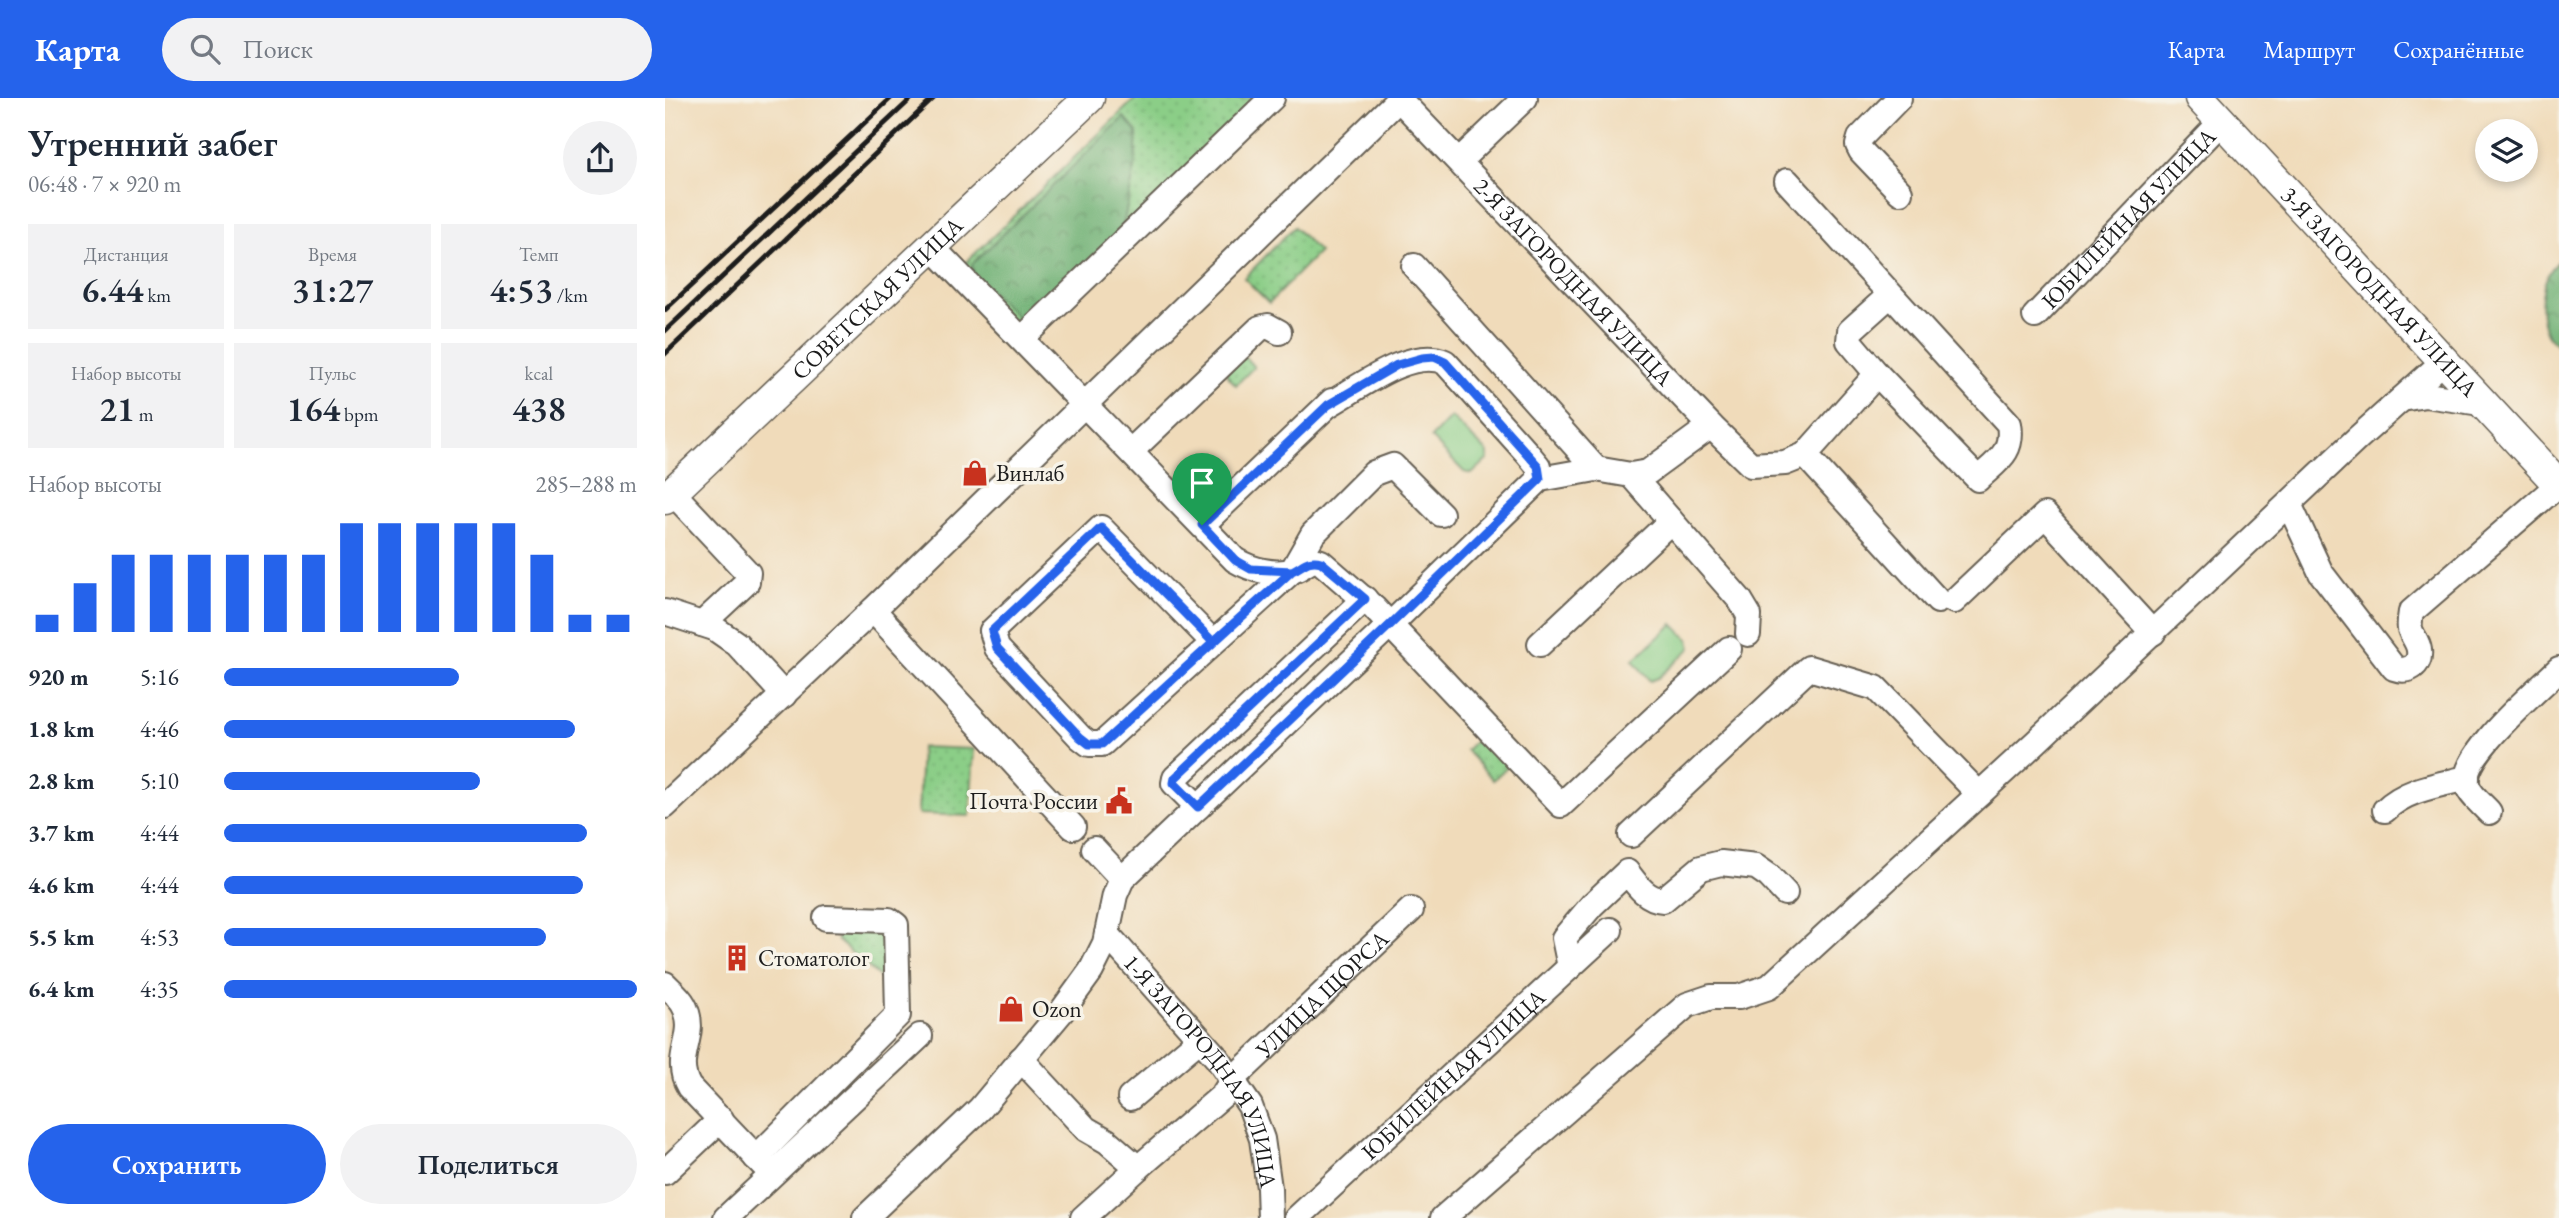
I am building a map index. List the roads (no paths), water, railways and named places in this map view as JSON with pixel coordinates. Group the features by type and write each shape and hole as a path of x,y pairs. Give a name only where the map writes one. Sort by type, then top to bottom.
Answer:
{"main road":[{"name":"СОВЕТСКАЯ УЛИЦА","path":"669,496 1090,98"},
{"name":"3-Я ЗАГОРОДНАЯ УЛИЦА","path":"2200,98 2559,485"}],"street":[{"path":"1023,338 1272,98"},
{"path":"665,806 873,610 1399,98"},
{"name":"2-Я ЗАГОРОДНАЯ УЛИЦА","path":"1399,98 1710,426 1751,465 1785,463 1805,455"},
{"path":"1459,161 1525,98"},
{"path":"1899,98 1860,138 1858,145 1900,192"},
{"name":"ЮБИЛЕЙНАЯ УЛИЦА","path":"2035,316 2222,121"},
{"path":"1787,181 2009,424 2011,435 2007,451 1978,479 1849,341 1850,331 1890,295"},
{"path":"932,247 1235,560 1251,569 1292,571"},
{"path":"1414,265 1596,469"},
{"path":"1131,451 1260,328 1268,326 1279,332"},
{"path":"1202,525 1330,403 1397,365 1422,358 1434,357 1445,362 1538,466 1540,479"},
{"path":"1443,1218 1687,1005 1711,997 1739,997 1769,987 2443,362"},
{"path":"1877,374 1805,455 1946,601 2045,515 2153,633"},
{"path":"2402,399 2425,395 2481,403"},
{"path":"865,1218 981,1109 1062,1011 1091,971 1107,933 1115,895 1122,879 1540,479 1596,469 1631,475 1648,472 1710,426"},
{"path":"1292,571 1313,534 1374,473 1384,468 1393,466 1441,514"},
{"path":"1213,642 1101,528 992,631 997,648 1080,737 1089,744 1102,744 1292,571 1314,560 1321,562 1365,599 1561,805 1738,641 1749,615 1740,600 1631,475"},
{"path":"2289,504 2321,573 2394,668 2403,671 2411,669 2419,659 2419,648 2409,626 2411,612 2559,485"},
{"path":"669,496 748,573 747,582 702,624"},
{"path":"1540,644 1671,522"},
{"path":"1198,807 1174,783 1175,778 1365,599"},
{"path":"873,610 1073,827"},
{"path":"665,611 714,628 737,644 784,695"},
{"path":"1631,835 1809,668 1876,688 1979,794"},
{"path":"2489,812 2467,786 2467,778 2478,753 2489,736 2559,669"},
{"path":"2385,810 2393,801 2421,789 2467,778"},
{"path":"1094,849 1122,879"},
{"path":"1570,967 1565,939 1592,905 1627,872 1641,890 1653,899 1663,900 1701,868 1721,863 1756,867 1769,876 1785,894"},
{"name":"УЛИЦА ЩОРСА","path":"1083,1218 1223,1095 1233,1079 1411,910"},
{"path":"726,1218 764,1166 898,1015 896,925 889,920 826,918"},
{"name":"ЮБИЛЕЙНАЯ УЛИЦА","path":"1297,1218 1610,930"},
{"name":"1-Я ЗАГОРОДНАЯ УЛИЦА","path":"1107,933 1200,1039 1233,1079 1250,1106 1262,1139 1270,1218"},
{"path":"665,984 686,1008 689,1024 681,1062 682,1075 689,1087 764,1166"},
{"path":"764,1166 920,1036"},
{"path":"1129,1098 1200,1039"},
{"path":"1021,1059 1086,1129 1107,1141 1137,1168"},
{"path":"665,1171 721,1119"}],"railway":[{"path":"665,310 891,98"},
{"path":"665,331 912,98"},
{"path":"665,354 934,98"}],"place":[{"name":"Винлаб","path":"975,473"},
{"name":"Почта России","path":"1119,801"},
{"name":"Стоматолог","path":"737,958"},
{"name":"Ozon","path":"1011,1009"}]}
